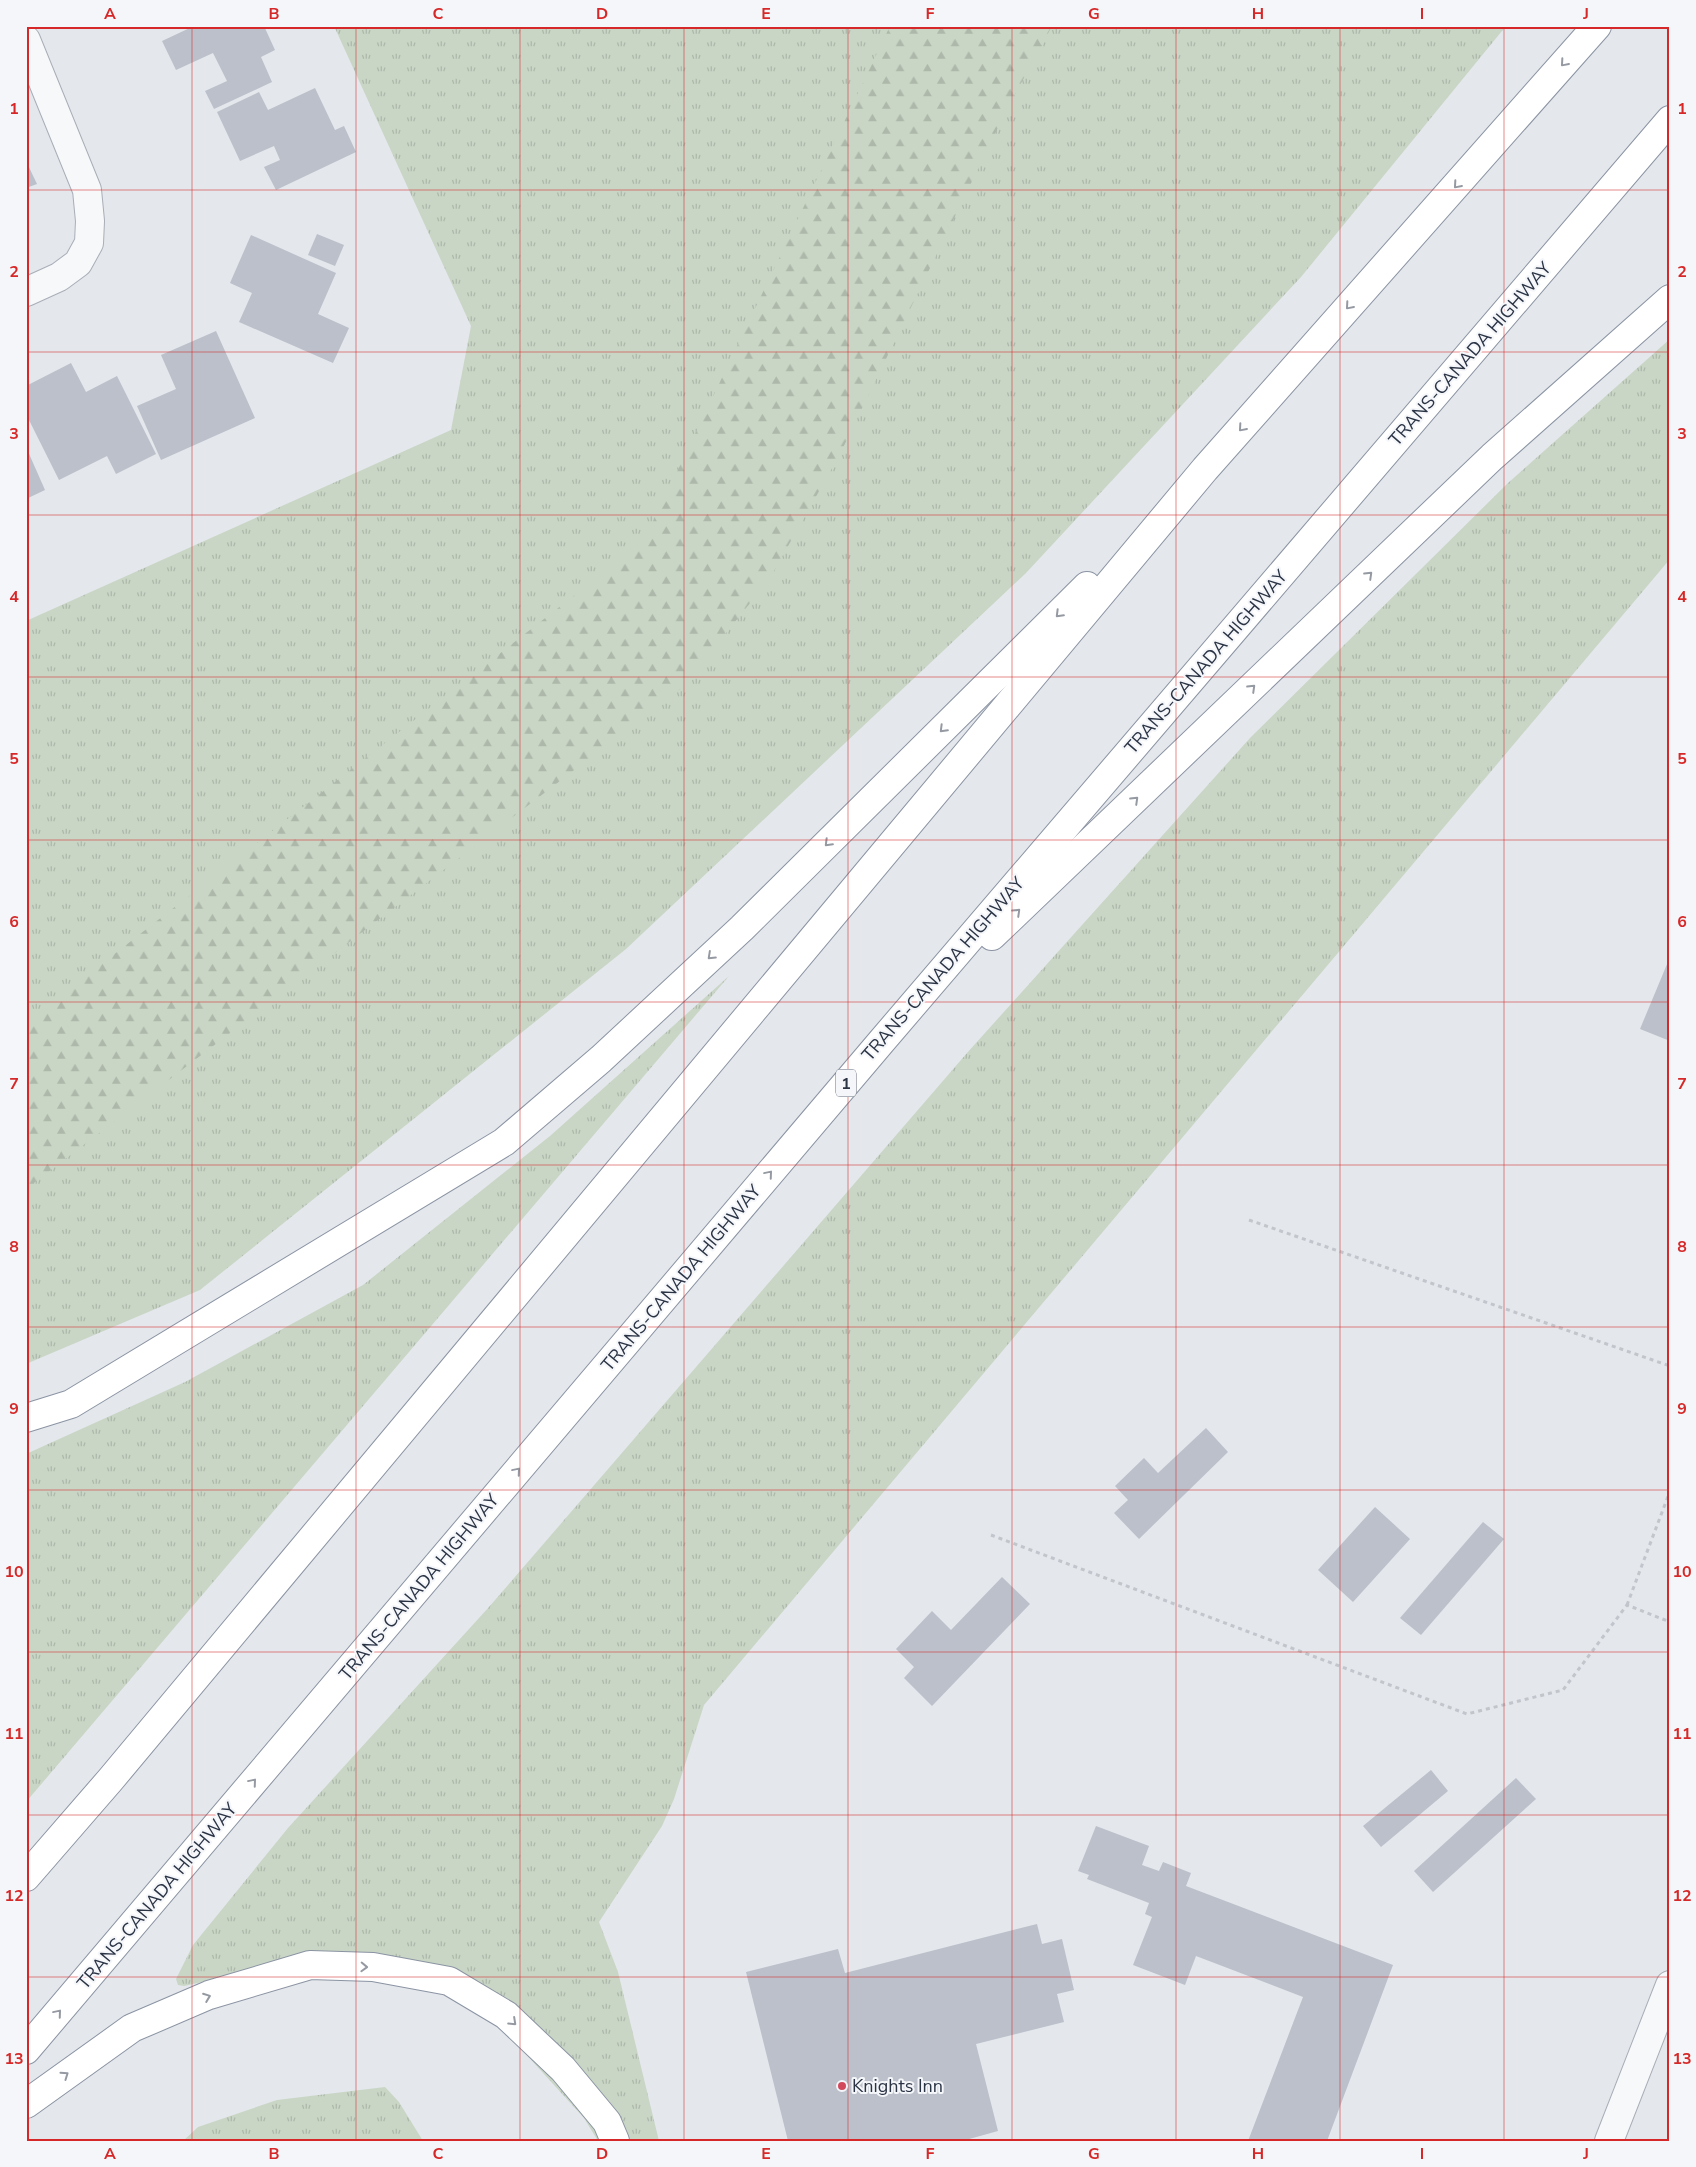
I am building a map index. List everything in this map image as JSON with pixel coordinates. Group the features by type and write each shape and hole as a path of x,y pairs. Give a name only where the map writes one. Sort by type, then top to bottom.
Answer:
{"highway":[{"path":"26,1877 112,1778 1206,469 1596,26"},
{"name":"TRANS-CANADA HIGHWAY","path":"26,2050 880,1042 1670,120"},
{"path":"880,1042 1492,457 1670,299"},
{"path":"26,1418 71,1404 504,1142 601,1059 742,928 1206,469"},
{"path":"26,2104 132,2028 209,1996 310,1965 373,1967 449,1981 506,2015 564,2069 607,2122 615,2141"}],"street":[{"path":"26,40 88,190 90,221 88,243 78,263 59,277 26,292"},
{"path":"1609,2141 1670,1985"}],"path":[{"path":"1249,1220 1670,1366"},
{"path":"991,1535 1467,1714 1564,1690 1627,1605 1670,1491"},
{"path":"1627,1605 1670,1622"}],"green space":[{"path":"334,26 1506,26 1301,277 1026,573 626,949 200,1290 26,1364 26,621 451,430 471,326"},
{"path":"890,26 1052,26 1007,109 840,454 770,578 683,687 26,1189 26,1023 644,541"},
{"path":"1670,339 1670,559 704,1705 674,1799 662,1826 599,1922 618,1972 659,2141 598,2141 584,2118 503,2029 445,1989 292,1962 184,1986 178,1985 176,1979 193,1945 288,1828 489,1607 967,1053 1250,738 1508,483"},
{"path":"729,976 26,1802 26,1454 185,1382 363,1285 550,1136"},
{"path":"385,2087 399,2102 423,2141 183,2141 198,2127 277,2100"}],"building":[{"path":"194,26 264,26 275,50 261,57 272,82 214,109 205,91 227,81 213,53 176,70 162,41"},
{"path":"315,88 335,130 344,126 356,152 276,190 264,167 280,160 274,146 240,161 217,112 259,92 268,110"},
{"path":"26,161 37,184 26,188"},
{"path":"317,234 344,245 335,266 308,255"},
{"path":"251,235 336,273 318,314 349,328 333,363 239,322 252,293 230,283"},
{"path":"216,331 255,418 161,460 137,406 176,389 161,355"},
{"path":"71,363 86,392 117,376 156,454 116,474 107,456 59,480 26,414 26,386"},
{"path":"26,447 45,490 26,499"},
{"path":"1670,957 1670,1041 1640,1029"},
{"path":"1206,1428 1228,1452 1139,1539 1114,1513 1128,1500 1115,1486 1144,1458 1158,1473"},
{"path":"1375,1507 1410,1539 1353,1602 1318,1570"},
{"path":"1483,1522 1504,1539 1421,1635 1400,1618"},
{"path":"1002,1577 1030,1604 932,1706 904,1678 914,1667 896,1649 932,1611 951,1630"},
{"path":"1431,1770 1448,1791 1381,1847 1363,1826"},
{"path":"1516,1778 1536,1799 1433,1892 1414,1871"},
{"path":"1096,1826 1149,1846 1142,1865 1159,1871 1163,1862 1191,1873 1186,1886 1393,1965 1327,2141 1248,2141 1303,1997 1196,1956 1185,1985 1133,1965 1152,1917 1145,1914 1149,1903 1087,1879 1089,1875 1078,1871"},
{"path":"1037,1924 1042,1944 1062,1939 1074,1990 1057,1994 1064,2022 976,2044 998,2131 962,2141 788,2141 746,1972 838,1949 845,1973"}],"place":[{"name":"Knights Inn","path":"842,2086"}]}
